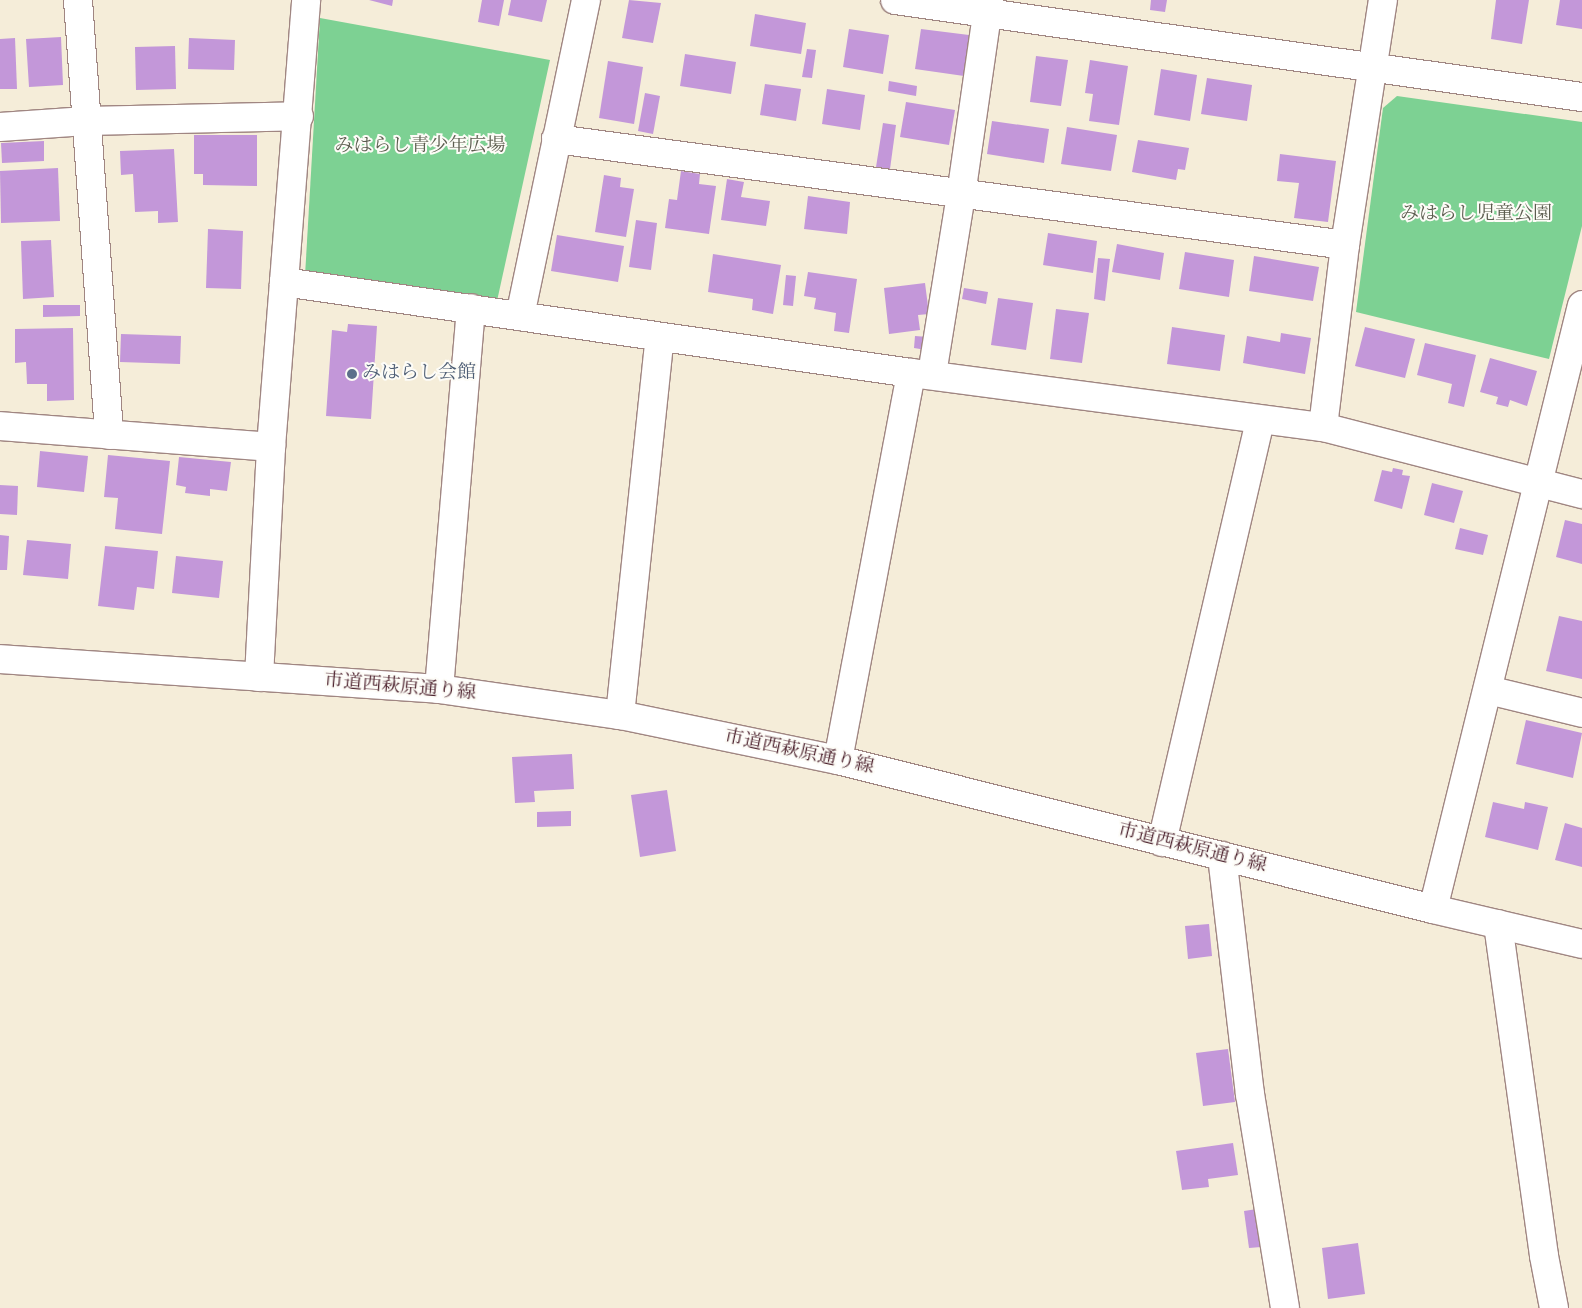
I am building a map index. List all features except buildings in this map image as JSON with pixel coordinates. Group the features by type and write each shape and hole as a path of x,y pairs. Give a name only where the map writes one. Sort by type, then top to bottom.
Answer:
{"street":[{"path":"78,0 109,435"},
{"path":"259,677 271,447 299,116 306,0"},
{"path":"520,316 586,0"},
{"path":"895,0 988,6 1373,67 1582,97"},
{"path":"1323,427 1345,245 1383,0"},
{"path":"838,760 961,195 988,6"},
{"path":"0,127 86,121 299,116"},
{"path":"556,139 961,195 1345,245"},
{"path":"284,282 660,337 1260,420 1323,427 1582,494"},
{"path":"439,689 471,308"},
{"path":"1433,909 1488,690 1537,482 1581,315"},
{"path":"620,715 660,337"},
{"path":"1162,842 1260,420"},
{"path":"0,426 271,447"},
{"name":"市道西萩原通り線","path":"0,659 439,689 620,715 838,760 1162,842 1582,944"},
{"path":"1488,690 1582,713"},
{"path":"1222,856 1250,1094 1285,1308"},
{"path":"1498,924 1544,1256 1554,1308"}],"green space":[{"name":"みはらし青少年広場","path":"320,18 550,60 497,301 305,276"},
{"name":"みはらし児童公園","path":"1397,96 1582,122 1582,226 1549,359 1356,312 1383,108"}],"place":[{"name":"みはらし会館","path":"352,374"}]}
